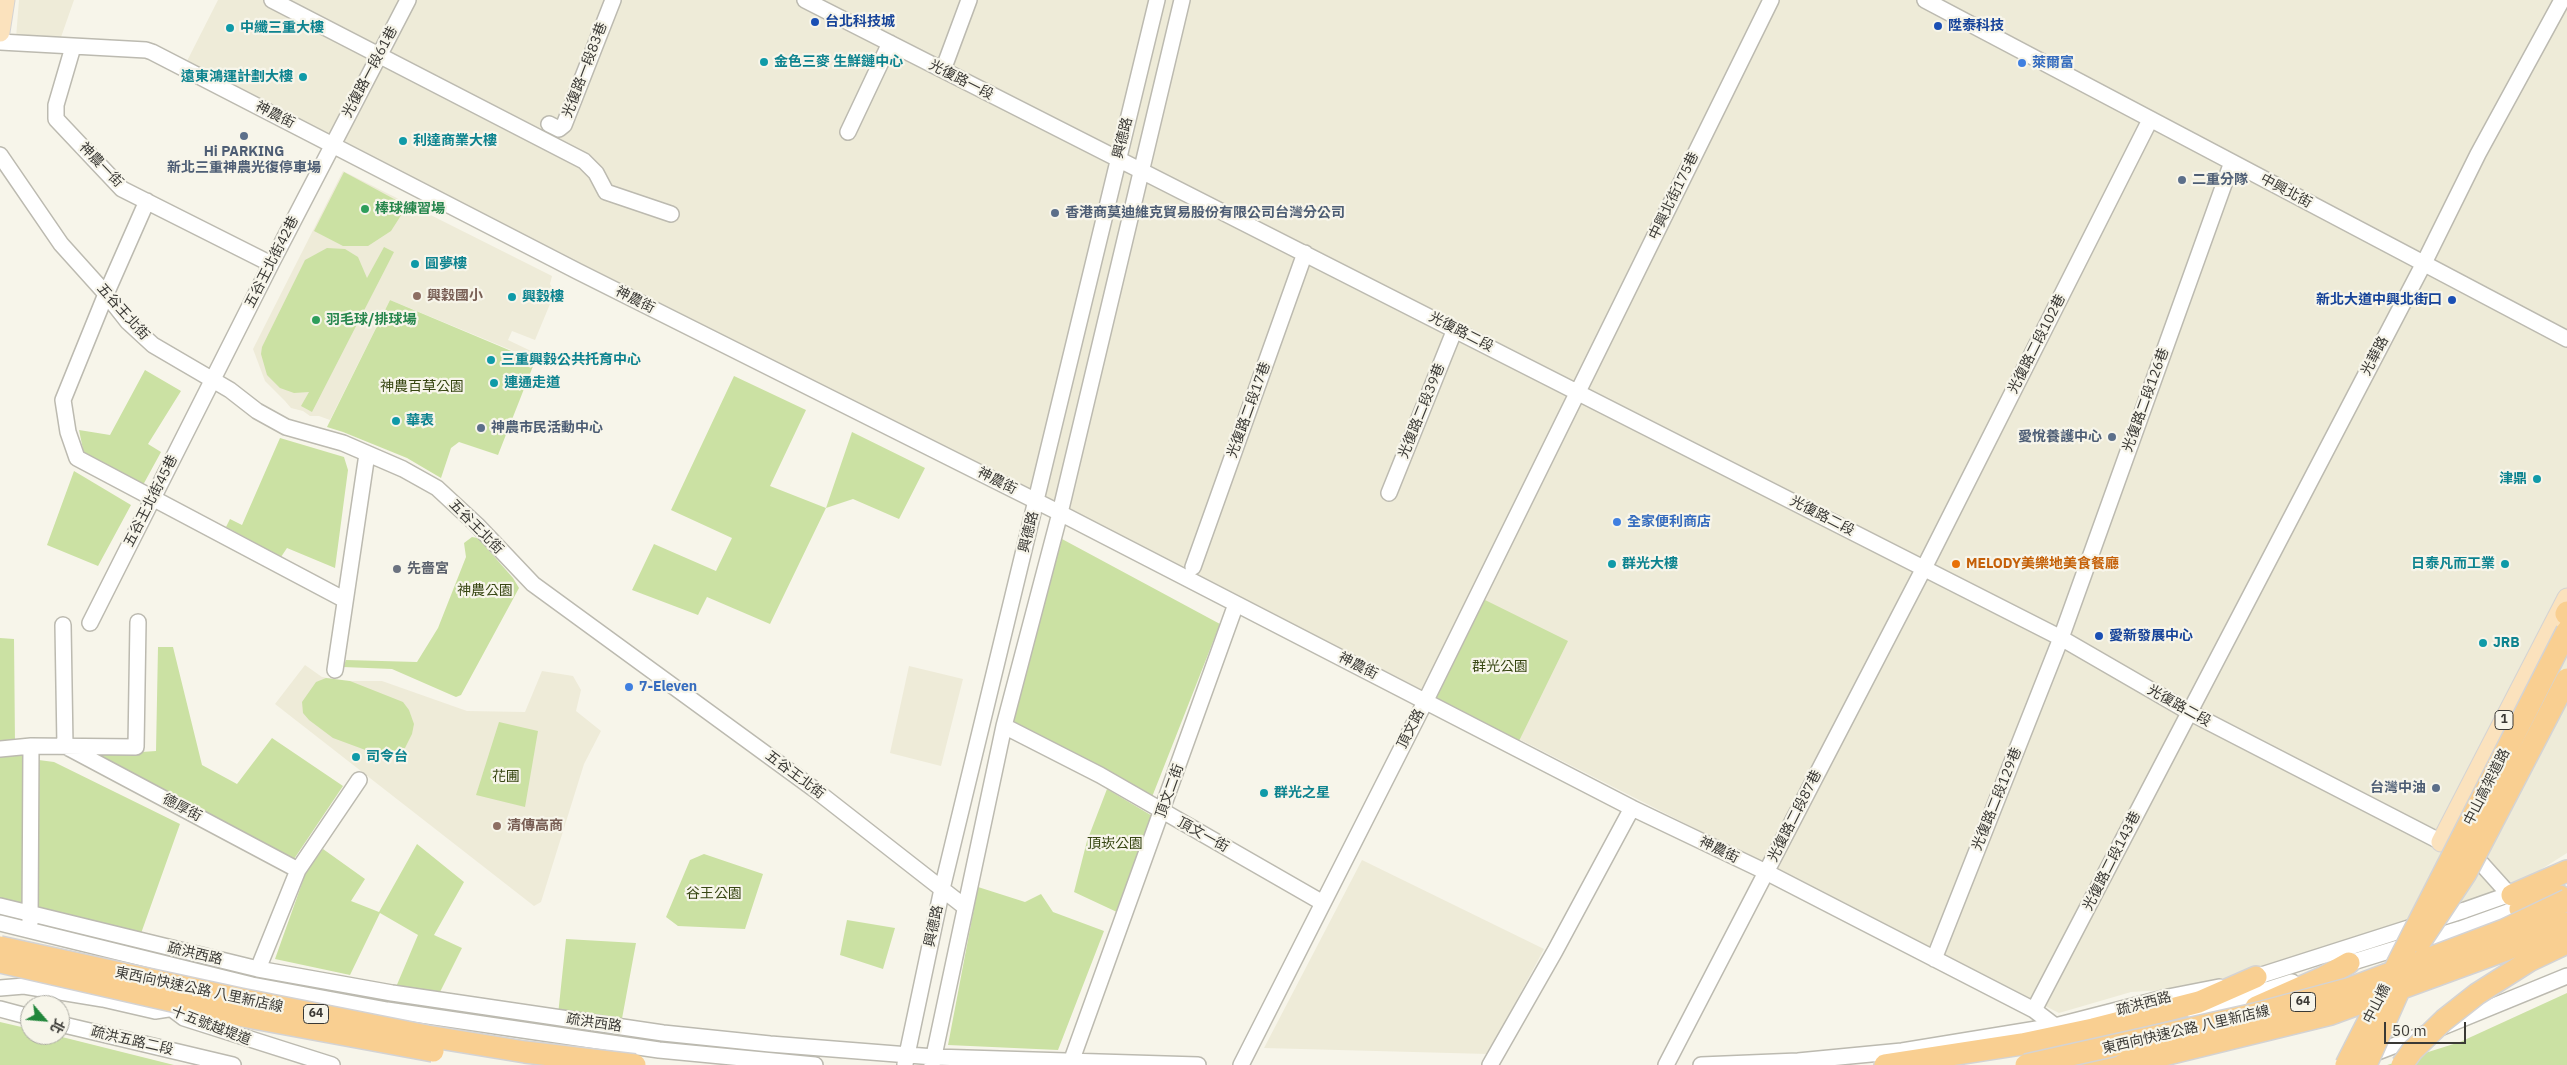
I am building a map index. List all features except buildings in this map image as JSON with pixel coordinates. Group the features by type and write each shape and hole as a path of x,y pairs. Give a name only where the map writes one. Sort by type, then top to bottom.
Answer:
{"highway":[{"path":"2414,943 2443,853 2567,614"},
{"name":"中山高架道路","path":"2414,943 2567,658"},
{"path":"2414,943 2466,873 2567,679"},
{"path":"2516,902 2567,870"},
{"path":"2516,902 2567,894"},
{"name":"東西向快速公路 八里新店線","path":"2026,1065 2255,1014 2348,989 2504,930 2567,900"},
{"name":"東西向快速公路 八里新店線","path":"2123,1065 2228,1041 2331,1014 2506,950 2567,923"},
{"name":"中山橋","path":"2346,1065 2414,943"},
{"name":"中山橋","path":"2366,1065 2414,943"},
{"path":"2402,1065 2412,1051 2444,1020 2477,994 2529,961 2567,943"},
{"name":"東西向快速公路 八里新店線","path":"0,947 240,999 428,1036 525,1052 635,1065"},
{"name":"東西向快速公路 八里新店線","path":"0,962 212,1010 346,1036 520,1065"},
{"path":"2080,1065 2121,1056 2184,1037 2324,977 2349,963"},
{"path":"1885,1065 2022,1044 2199,1002 2256,977"}],"main road":[{"path":"0,32 5,0"},
{"name":"1","path":"2441,842 2567,614"},
{"path":"2480,862 2567,693"}],"street":[{"path":"272,0 584,161 596,173 606,192 671,214"},
{"name":"光復路一段61巷","path":"332,144 408,0"},
{"name":"光復路一段83巷","path":"549,124 559,129 564,125 613,0"},
{"name":"光復路一段","path":"805,0 1117,160"},
{"path":"943,70 969,0"},
{"name":"興德路","path":"906,1060 942,889 1156,0"},
{"name":"興德路","path":"933,1061 1004,726 1060,513 1182,0"},
{"name":"中興北街175巷","path":"1578,392 1771,0"},
{"name":"中興北街","path":"1925,0 2567,339"},
{"name":"光華路","path":"2189,712 2424,263 2478,154 2562,0"},
{"name":"神農街","path":"0,42 146,50 577,271 1060,513 1426,700 1632,808 1766,872 2034,1010 2056,1026"},
{"path":"848,132 890,43"},
{"name":"神農一街","path":"73,47 56,105 56,119 122,189 271,264"},
{"name":"光復路二段102巷","path":"1924,568 2150,120"},
{"name":"五谷王北街42巷","path":"212,380 332,144"},
{"name":"五谷王北街","path":"0,155 61,244 106,294 128,322 147,340 212,380 257,411 286,427 334,440 404,469 437,488 477,525 533,584 801,779 966,907"},
{"name":"光復路二段","path":"1117,160 1141,170 1305,253 2061,638 2189,712 2480,862 2516,902"},
{"name":"光復路二段126巷","path":"2061,638 2232,162"},
{"path":"147,201 106,294 63,400 68,432 77,458 345,600"},
{"name":"光復路二段17巷","path":"1193,567 1305,253"},
{"name":"光復路二段39巷","path":"1389,493 1455,329"},
{"name":"五谷王北街45巷","path":"90,623 212,380"},
{"name":"頂文路","path":"1241,1065 1426,700 1578,392"},
{"path":"335,670 367,454"},
{"name":"光復路二段87巷","path":"1666,1065 1924,568"},
{"name":"頂文二街","path":"1071,1062 1163,812 1236,604"},
{"path":"0,749 31,746 136,747 138,622"},
{"path":"63,625 65,746"},
{"name":"光復路二段129巷","path":"1934,959 2061,638"},
{"name":"光復路二段143巷","path":"2034,1010 2189,712"},
{"name":"頂文一街","path":"1004,726 1103,777 1323,903"},
{"path":"30,932 31,746"},
{"name":"德厚街","path":"65,746 298,870"},
{"path":"258,969 298,870 359,780"},
{"path":"1490,1065 1632,808"},
{"name":"疏洪西路","path":"1951,1065 2008,1056 2126,1031 2197,1013 2349,963 2516,902 2567,862"},
{"name":"疏洪西路","path":"1701,1065 1798,1062 1902,1051 2056,1026 2168,997 2256,977 2567,887"},
{"name":"疏洪西路","path":"0,906 30,915 258,969 392,993 663,1032 906,1060 1198,1065"},
{"name":"疏洪西路","path":"0,924 252,985 387,1010 659,1050 815,1065"},
{"path":"0,932 26,950 140,981 152,988 170,1008 196,1006 379,1038 392,993"},
{"path":"2342,1065 2440,1028 2567,976"},
{"name":"十五號越堤道","path":"0,988 34,988 103,999 156,1011 170,1008 193,1021 332,1065"},
{"path":"0,1009 20,1014"},
{"name":"疏洪五路二段","path":"70,1026 234,1065"},
{"name":"疏洪五路二段","path":"205,1058 220,1065"}],"shaded area":[{"path":"19,0 74,0 60,40 16,38"},
{"path":"218,0 2567,0 2567,853 2518,884 2199,988 2131,992 2059,1013 186,63"},
{"name":"興穀國小","path":"343,171 552,276 550,284 555,292 535,340 512,331 508,340 531,351 528,357 390,300 330,420 319,416 310,416 303,411 291,408 265,381 253,349"},
{"name":"清傳高商","path":"305,665 322,677 344,681 382,681 467,711 525,712 542,671 573,676 581,690 576,711 601,731 584,764 541,902 534,906 275,704"},
{"path":"909,666 963,679 941,766 890,753"},
{"path":"1362,860 1544,949 1488,1054 1264,1048"}],"green space":[{"name":"棒球練習場","path":"344,172 407,206 391,231 368,246 343,246 314,231"},
{"path":"384,247 394,252 312,412 301,406 309,392 294,393 280,388 267,375 261,354 262,347 305,260 327,248 345,249 358,257 367,278"},
{"name":"神農百草公園","path":"390,300 535,361 498,455 459,442 451,448 441,478 407,458 327,427"},
{"path":"145,370 181,391 148,444 161,452 143,485 84,454 79,430 110,435"},
{"path":"734,376 806,410 770,486 826,508 770,624 707,597 698,615 632,590 654,544 716,571 732,538 671,510"},
{"path":"852,432 925,468 899,519 853,499 826,508"},
{"path":"280,438 344,457 348,470 335,568 287,548 281,557 226,527 230,519 242,525"},
{"path":"74,471 131,505 98,566 47,545"},
{"name":"神農公園","path":"472,537 478,538 513,578 519,588 461,695 456,697 392,669 343,667 346,660 417,662 438,628 466,557 464,543"},
{"path":"1062,539 1220,624 1152,797 1012,722"},
{"name":"群光公園","path":"1479,597 1568,641 1518,743 1432,698"},
{"path":"0,638 14,639 15,744 0,745"},
{"path":"158,647 173,647 202,765 237,784 272,738 343,786 294,859 99,755 156,751"},
{"path":"326,678 350,681 403,702 409,710 414,724 412,734 404,750 387,758 333,738 309,720 303,713 302,702 316,682"},
{"name":"花圃","path":"499,722 538,731 525,807 476,795"},
{"path":"31,751 31,759 54,762 180,824 139,939 37,913 30,923 0,912 0,753"},
{"name":"頂崁公園","path":"1107,789 1154,817 1119,913 1074,892 1087,841"},
{"path":"417,844 464,882 434,935 462,948 437,998 396,987 418,935 380,913 350,975 275,959 306,872 323,849 365,879 351,901 379,912"},
{"name":"谷王公園","path":"704,854 763,874 745,929 678,926 666,917 690,860"},
{"path":"978,887 1025,902 1041,894 1053,912 1104,931 1058,1050 948,1045"},
{"path":"847,920 895,928 883,969 840,955"},
{"path":"566,939 636,943 621,1024 558,1015"},
{"path":"2567,993 2567,1065 2387,1065 2460,1042"},
{"path":"0,1022 20,1027 20,1045 70,1045 70,1039 174,1065 0,1065"}],"place":[{"name":"台北科技城","path":"815,22"},
{"name":"陞泰科技","path":"1938,26"},
{"name":"中纖三重大樓","path":"230,28"},
{"name":"金色三麥 生鮮鏈中心","path":"764,62"},
{"name":"萊爾富","path":"2022,63"},
{"name":"遠東鴻運計劃大樓","path":"303,77"},
{"name":"Hi PARKING 新北三重神農光復停車場","path":"244,136"},
{"name":"利達商業大樓","path":"403,141"},
{"name":"二重分隊","path":"2182,180"},
{"name":"棒球練習場","path":"365,209"},
{"name":"香港商莫迪維克貿易股份有限公司台灣分公司","path":"1055,213"},
{"name":"圓夢樓","path":"415,264"},
{"name":"興穀國小","path":"417,296"},
{"name":"興穀樓","path":"512,297"},
{"name":"新北大道中興北街口","path":"2452,300"},
{"name":"羽毛球/排球場","path":"316,320"},
{"name":"三重興穀公共托育中心","path":"491,360"},
{"name":"連通走道","path":"494,383"},
{"name":"華表","path":"396,421"},
{"name":"神農市民活動中心","path":"481,428"},
{"name":"愛悅養護中心","path":"2112,437"},
{"name":"津鼎","path":"2537,479"},
{"name":"全家便利商店","path":"1617,522"},
{"name":"群光大樓","path":"1612,564"},
{"name":"MELODY美樂地美食餐廳","path":"1956,564"},
{"name":"日泰凡而工業","path":"2505,564"},
{"name":"先嗇宮","path":"397,569"},
{"name":"愛新發展中心","path":"2099,636"},
{"name":"JRB","path":"2483,643"},
{"name":"7-Eleven","path":"629,687"},
{"name":"司令台","path":"356,757"},
{"name":"台灣中油","path":"2436,788"},
{"name":"群光之星","path":"1264,793"},
{"name":"清傳高商","path":"497,826"}]}
